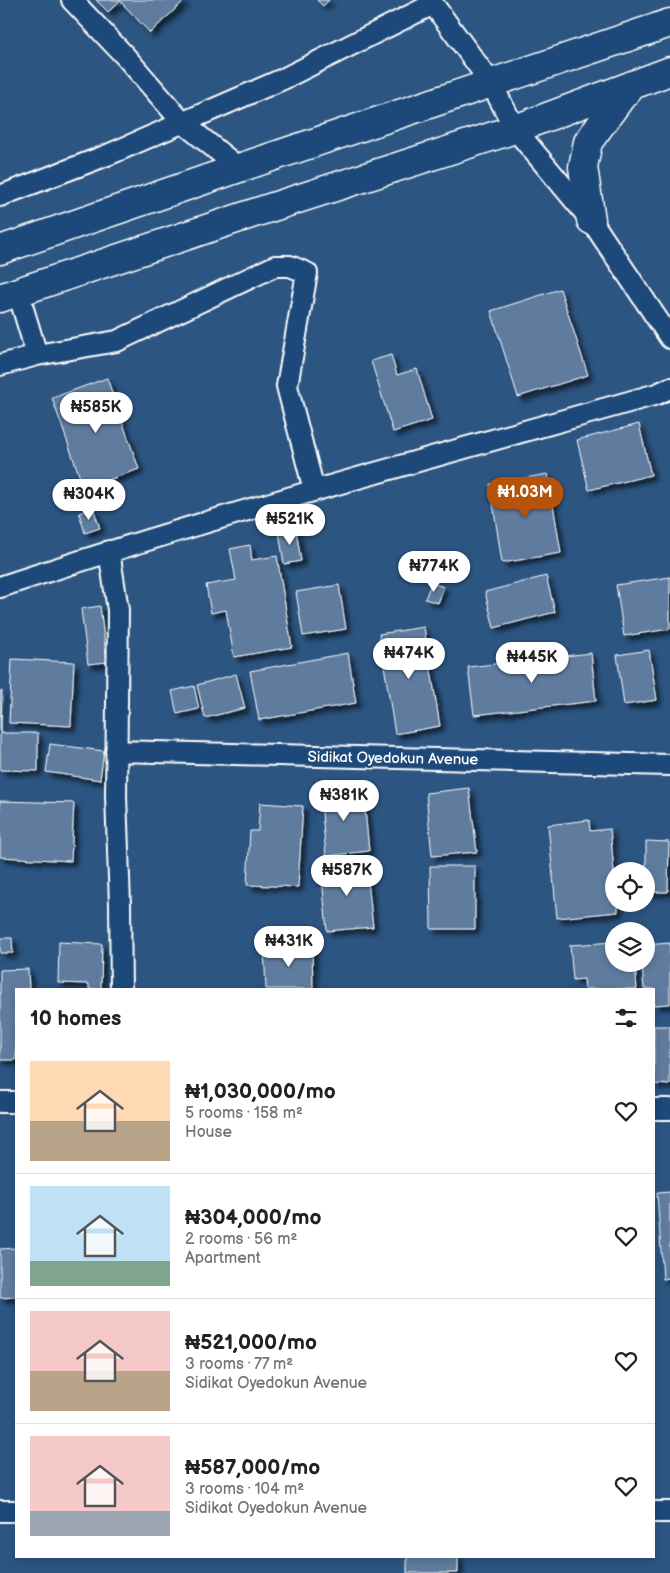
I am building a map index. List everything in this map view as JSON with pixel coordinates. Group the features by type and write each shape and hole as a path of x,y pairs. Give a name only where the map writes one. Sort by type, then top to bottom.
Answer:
{"highway":[{"path":"0,250 670,23"},
{"path":"9,295 254,213 515,129 670,71"},
{"path":"591,220 583,167 588,142 633,84"}],"street":[{"path":"72,0 126,57 182,122 239,168"},
{"path":"0,196 110,154 283,79 431,2 491,83 515,129 591,220 670,338"},
{"path":"0,365 117,341 275,266 290,266 307,272 287,386 314,490"},
{"path":"9,295 37,356"},
{"path":"0,587 108,550 657,394 670,388"},
{"path":"108,550 118,610 116,751 121,988"},
{"name":"Sidikat Oyedokun Avenue","path":"116,751 670,765"},
{"path":"0,1102 15,1102"},
{"path":"655,1109 670,1109"},
{"path":"0,1511 15,1511"},
{"path":"655,1512 670,1512"}],"building":[{"path":"96,0 185,0 150,33 120,1 108,12"},
{"path":"317,0 329,0 323,6"},
{"path":"560,289 588,375 518,397 491,311"},
{"path":"391,355 397,375 417,369 432,420 393,432 371,361"},
{"path":"107,378 139,469 84,489 52,398"},
{"path":"639,424 651,475 589,490 577,440"},
{"path":"548,474 561,553 502,563 490,484"},
{"path":"93,508 100,528 85,533 79,513"},
{"path":"296,529 301,561 284,564 279,532"},
{"path":"250,545 252,560 277,556 292,647 234,657 226,610 211,613 206,585 236,580 230,549"},
{"path":"546,576 555,612 494,628 485,592"},
{"path":"670,577 670,629 624,636 616,585"},
{"path":"431,583 444,587 438,603 425,599"},
{"path":"339,585 346,629 303,636 296,592"},
{"path":"100,606 107,662 88,664 81,609"},
{"path":"424,627 440,726 395,734 379,634"},
{"path":"649,650 657,700 624,705 617,655"},
{"path":"348,653 356,703 259,720 250,671"},
{"path":"591,653 596,701 474,715 468,667"},
{"path":"12,659 74,662 71,726 9,723"},
{"path":"236,674 245,708 205,718 197,685"},
{"path":"194,686 199,709 177,714 172,691"},
{"path":"0,691 2,691 1,733 38,733 38,771 0,770"},
{"path":"50,744 104,751 100,780 46,772"},
{"path":"363,788 369,851 326,856 320,792"},
{"path":"469,788 477,852 432,856 426,793"},
{"path":"0,801 74,803 71,861 0,857"},
{"path":"260,803 303,806 298,887 247,885 250,831 258,831"},
{"path":"589,820 590,831 610,829 613,862 605,862 605,912 618,912 557,918 548,825"},
{"path":"646,841 669,842 668,892 655,892 655,862 646,862"},
{"path":"366,863 373,927 327,931 321,868"},
{"path":"430,866 475,866 475,929 431,929"},
{"path":"0,938 12,938 13,953 0,953"},
{"path":"59,942 102,944 101,988 89,988 89,984 58,983"},
{"path":"605,943 605,972 636,972 637,988 585,988 584,979 573,980 570,945"},
{"path":"670,943 670,1004 655,1005 655,988 644,988 643,972 655,972 655,944"},
{"path":"312,947 313,988 266,988 264,949"},
{"path":"28,969 29,988 15,988 15,1060 0,1060 0,970"},
{"path":"655,1026 670,1026 670,1085 655,1084"},
{"path":"670,1192 670,1278 663,1279 657,1193"},
{"path":"15,1248 15,1297 0,1298 0,1249"},
{"path":"407,1558 458,1558 458,1573 407,1573"}]}
